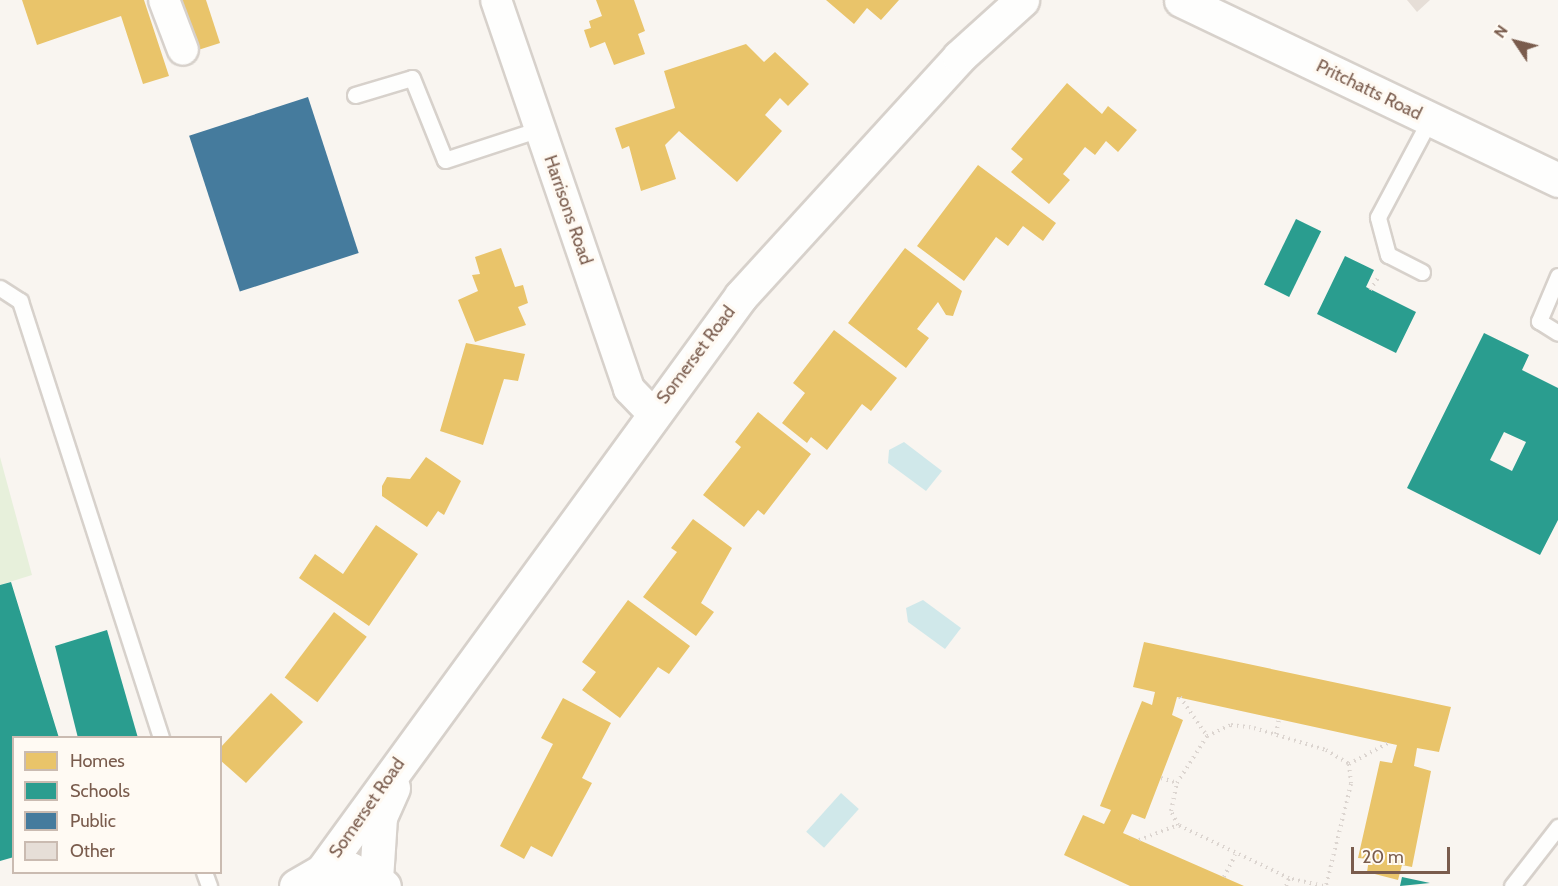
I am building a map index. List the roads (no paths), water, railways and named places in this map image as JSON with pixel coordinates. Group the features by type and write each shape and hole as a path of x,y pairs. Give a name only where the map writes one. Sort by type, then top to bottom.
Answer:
{"street":[{"path":"164,0 183,50"},
{"name":"Harrisons Road","path":"496,0 628,388 652,413"},
{"name":"Somerset Road","path":"309,878 411,745 652,413 741,296 959,57 1022,0"},
{"name":"Pritchatts Road","path":"1181,0 1558,180"},
{"name":"Somerset Road","path":"380,882 380,817 411,745"},
{"path":"309,878 350,869 380,882"}],"lane":[{"path":"355,95 412,78 445,160 540,129"},
{"path":"1422,272 1388,255 1378,217 1430,119"},
{"path":"1558,276 1539,321 1558,333"},
{"path":"0,288 20,301 160,736"},
{"path":"1512,886 1558,827"}],"water":[{"path":"904,442 942,471 926,491 888,463 889,450"},
{"path":"923,600 961,628 945,649 908,622 906,608"},
{"path":"841,793 859,809 824,848 806,832"}]}
